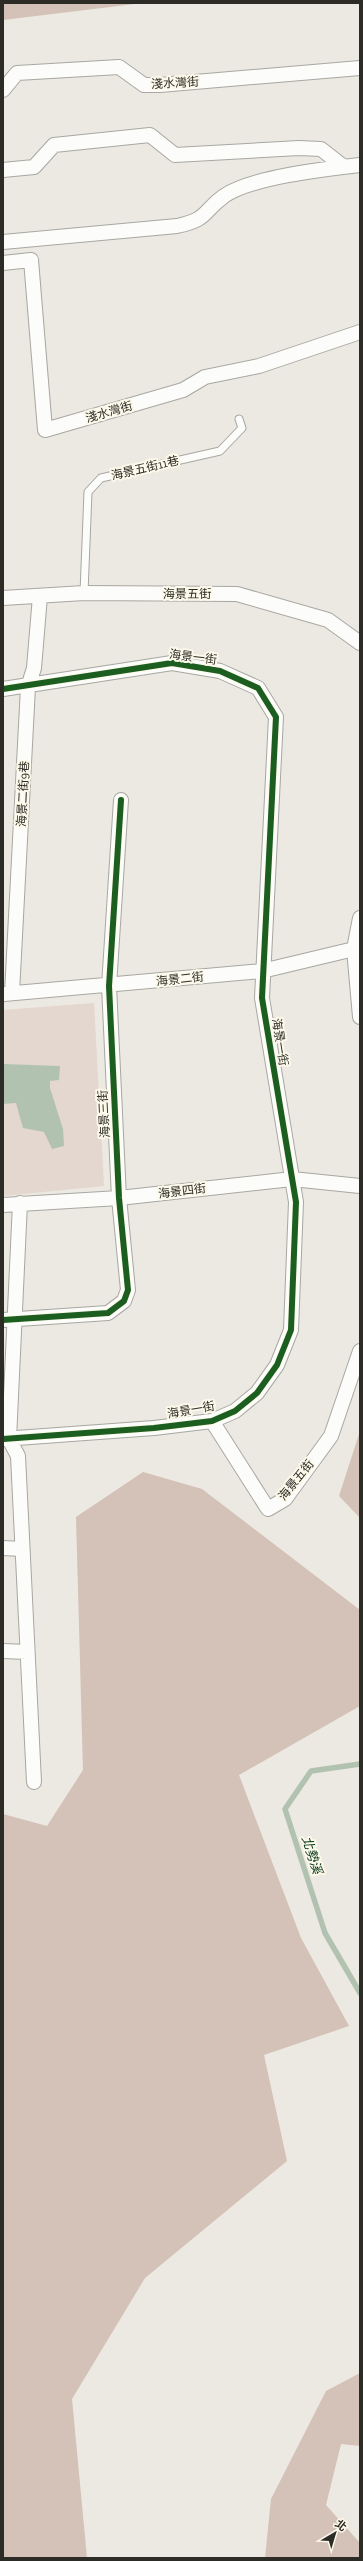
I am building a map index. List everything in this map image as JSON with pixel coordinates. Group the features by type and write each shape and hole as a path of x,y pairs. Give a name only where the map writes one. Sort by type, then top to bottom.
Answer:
{"street":[{"name":"淺水灣街","path":"3,90 17,73 119,66 144,84 160,85 360,68"},
{"path":"3,170 34,167 54,144 150,135 175,155 299,148 321,149 344,167"},
{"path":"3,242 183,225 196,222 224,196 258,182 360,165"},
{"name":"淺水灣街","path":"3,263 31,260 45,430 183,390 205,376 260,366 360,332"},
{"name":"海景五街","path":"3,598 84,593 236,594 328,620 360,643"},
{"name":"海景二街9巷","path":"8,994 28,687 34,668 40,596"},
{"name":"海景一街","path":"3,689 28,687 172,663 220,671 258,688 276,717 262,971 262,998 296,1202 291,1330 277,1365 257,1393 235,1411 212,1420 6,1439"},
{"name":"海景三街","path":"9,1320 88,1316 108,1313 124,1301 128,1290 118,1198 109,986 121,800"},
{"path":"360,918 354,949 360,1017"},
{"name":"海景二街","path":"8,994 262,971 354,949"},
{"name":"海景四街","path":"3,1204 118,1198 292,1179 360,1186"},
{"path":"20,1203 9,1320 6,1439 18,1456 34,1782"},
{"name":"海景五街","path":"212,1420 268,1509 285,1498 331,1436 360,1352"},
{"path":"3,1548 22,1549"},
{"path":"3,1651 27,1652"}],"lane":[{"name":"海景五街11巷","path":"84,593 88,492 101,478 220,451 242,428 239,419"}],"shaded area":[{"path":"3,3 143,3 3,20"},
{"path":"94,1003 104,1186 3,1196 3,1010"},
{"path":"3,1064 60,1066 59,1080 50,1081 50,1088 63,1129 64,1146 52,1149 44,1132 23,1128 16,1103 3,1104"},
{"path":"360,1431 360,1518 339,1496"},
{"path":"143,1472 202,1489 360,1610 360,1706 239,1775 301,1938 349,2026 264,2055 287,2161 145,2278 72,2399 87,2558 3,2558 3,1814 47,1826 83,1770 76,1517"},
{"path":"360,2373 360,2446 341,2444 326,2505 360,2543 360,2558 265,2558 271,2499 326,2391"}],"waterway":[{"name":"北勢溪","path":"360,1764 311,1771 285,1809 325,1933 360,1993"}],"cycle path":[{"path":"3,689 172,663 220,671 258,688 276,717 262,998 296,1202 291,1330 277,1365 257,1393 235,1411 212,1421 154,1428 3,1439"},
{"path":"3,1320 108,1313 124,1301 128,1290 119,1198 109,986 121,800"}]}
